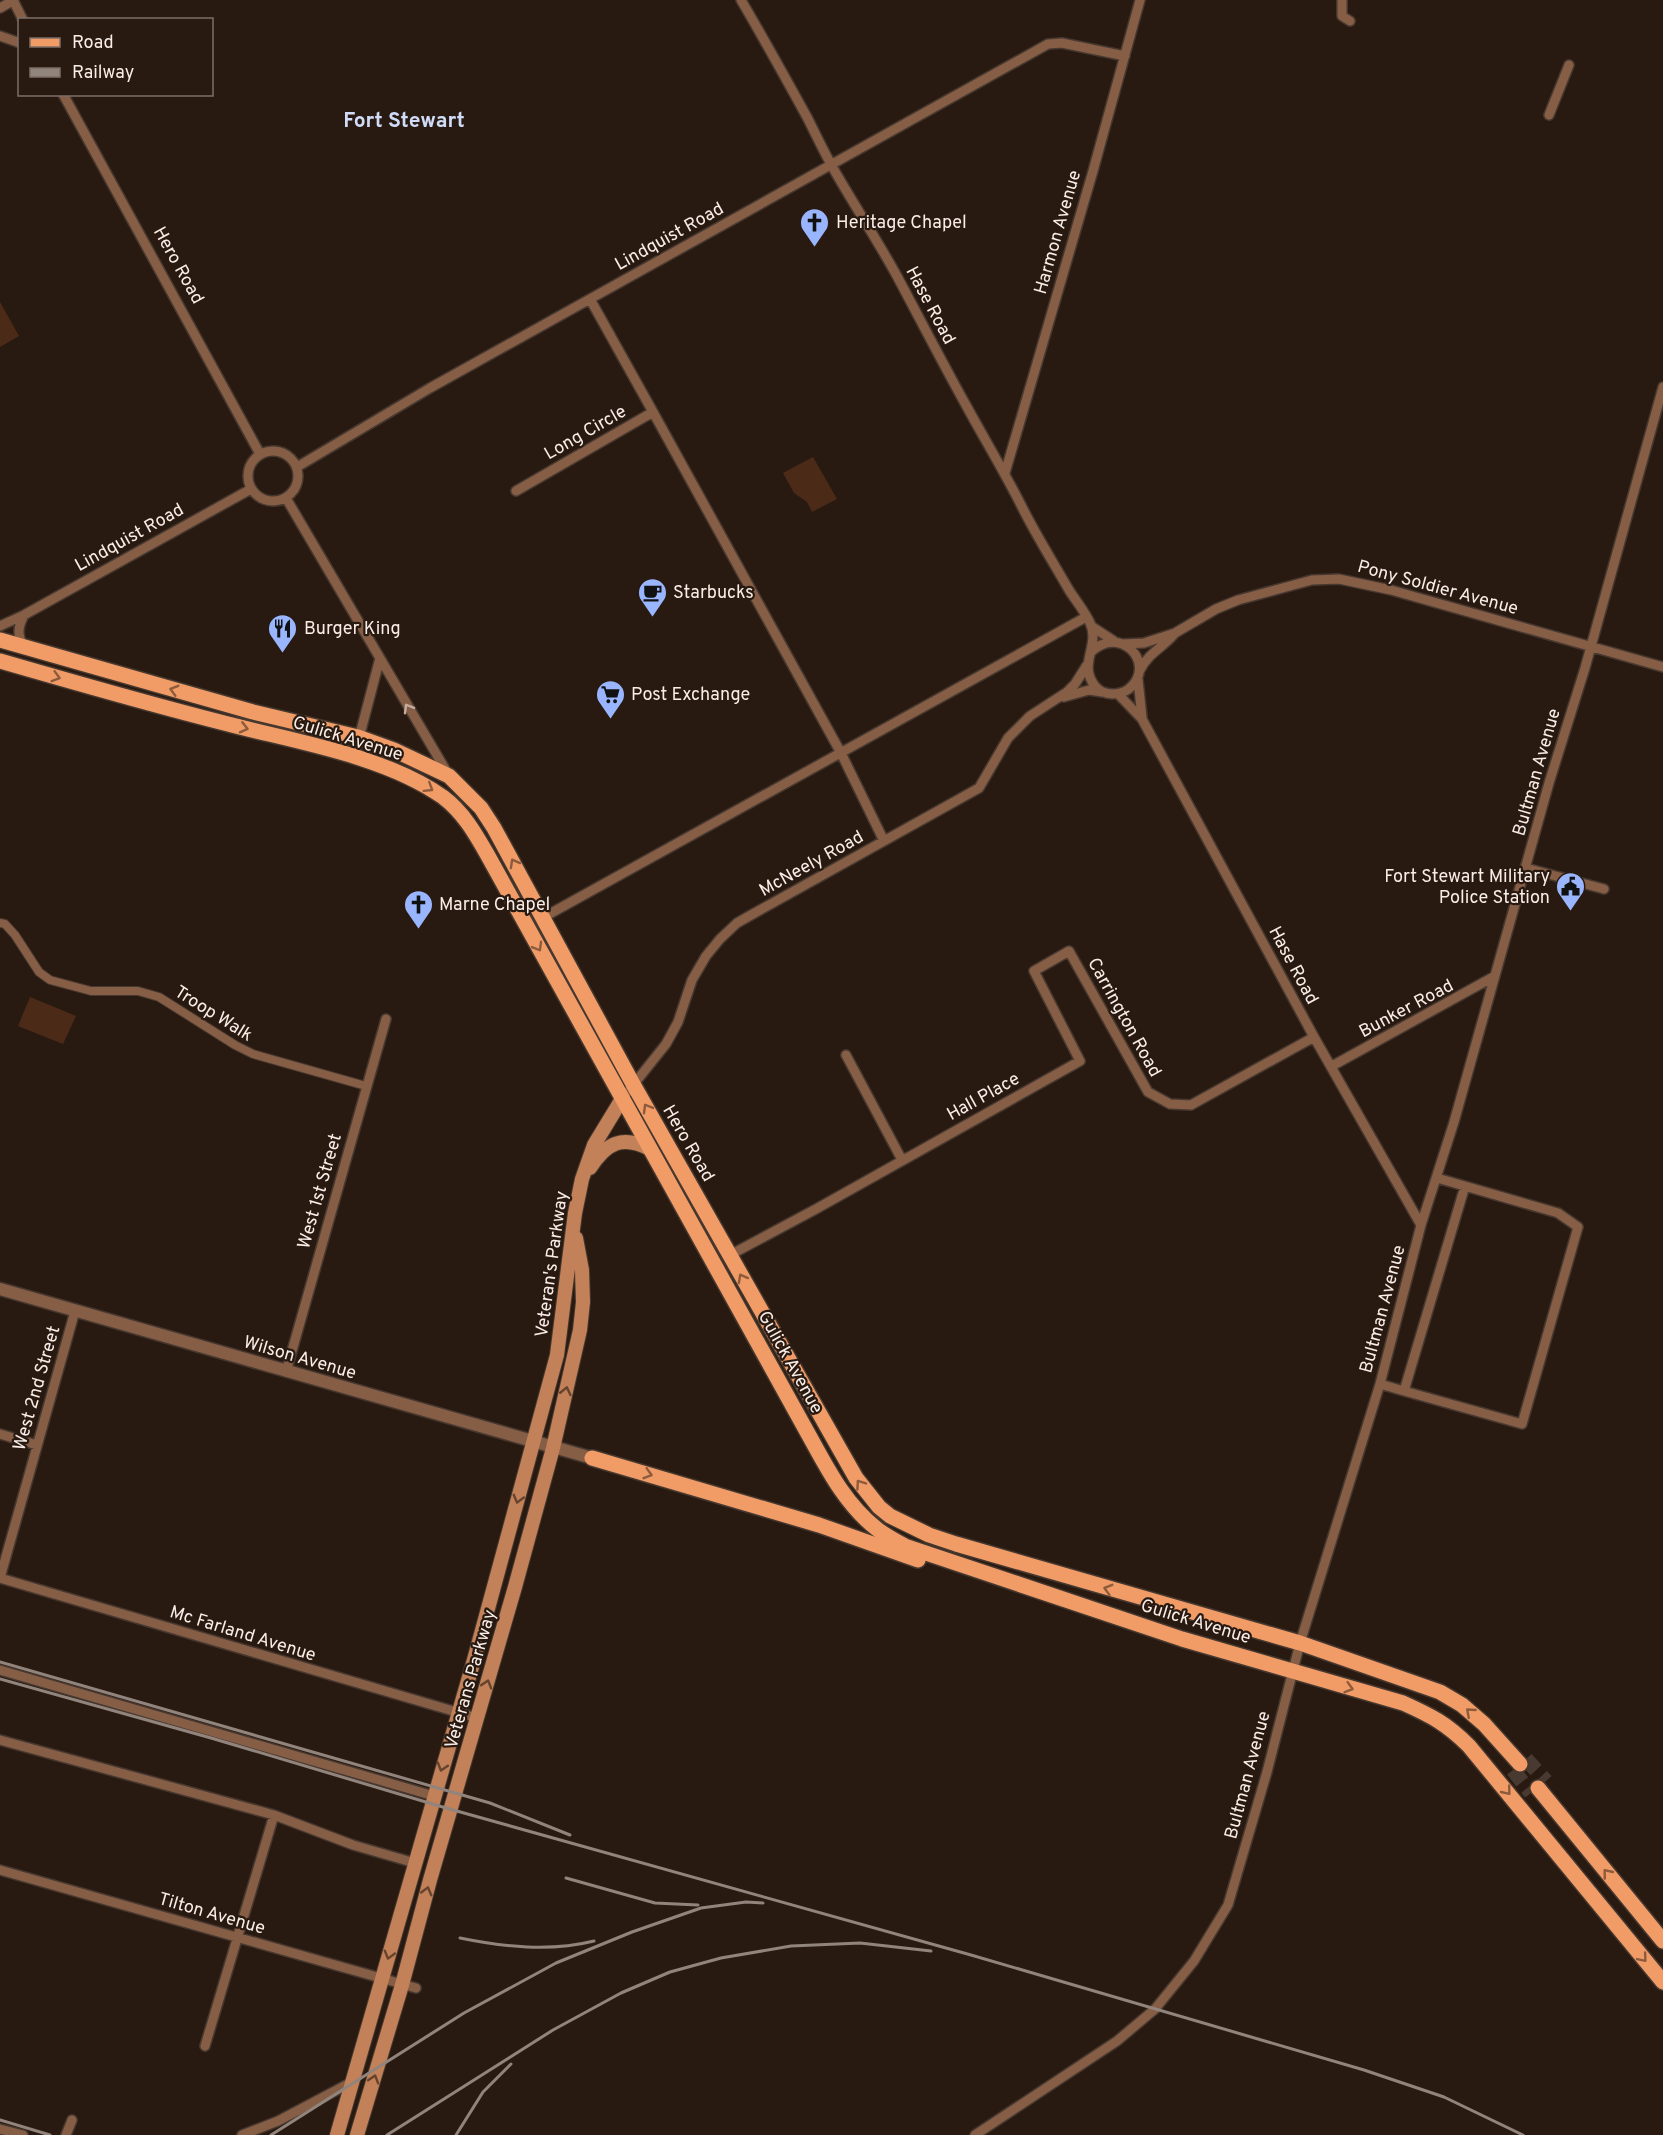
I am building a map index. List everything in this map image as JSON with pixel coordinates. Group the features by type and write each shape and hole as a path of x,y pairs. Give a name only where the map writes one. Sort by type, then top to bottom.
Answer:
{"main road":[{"name":"Gulick Avenue","path":"0,640 253,712 358,737 394,750 449,776"},
{"name":"Gulick Avenue","path":"0,661 140,702 394,770 414,779 444,798 468,822 834,1480 853,1506 878,1530 905,1546 1182,1639 1403,1703 1433,1716 1450,1727 1476,1754 1663,1982"},
{"name":"Hero Road","path":"449,776 481,808 494,828 729,1255 856,1478 879,1507 890,1516 929,1535 956,1544 1300,1643 1440,1692 1462,1705 1484,1724 1517,1762"},
{"name":"Veteran's Parkway","path":"534,1442 556,1355 575,1213 582,1179 594,1145 622,1099"},
{"path":"582,1179 596,1158 614,1144 629,1140 650,1149"},
{"name":"Veterans Parkway","path":"357,2135 409,1987 430,1880 516,1587 553,1448 580,1330 583,1302 582,1270 574,1227"},
{"name":"Veterans Parkway","path":"337,2135 534,1442"},
{"path":"592,1458 819,1525 907,1557 985,1580 1017,1584"},
{"path":"1538,1787 1663,1941"}],"street":[{"path":"0,9 13,0 22,18"},
{"name":"Hase Road","path":"741,0 831,166 897,276 1035,532 1091,626"},
{"name":"Harmon Avenue","path":"1005,473 1140,0"},
{"path":"1342,0 1342,16 1350,21"},
{"path":"0,36 18,43"},
{"name":"Lindquist Road","path":"297,467 430,388 1048,44 1062,43 1125,56"},
{"path":"1549,115 1569,65"},
{"name":"Hero Road","path":"64,96 260,454"},
{"name":"Long Circle","path":"516,491 653,412 590,299"},
{"name":"Bultman Avenue","path":"975,2135 1093,2058 1155,2009 1194,1961 1228,1905 1267,1772 1300,1643 1380,1384 1421,1225 1437,1178 1549,783 1591,646 1663,387"},
{"path":"653,412 841,753 884,841"},
{"path":"270,451 281,452 291,458 297,467 297,486 286,498 272,502 260,498 251,489 248,470 252,461 260,454 270,451"},
{"name":"Lindquist Road","path":"0,626 24,615 251,489"},
{"path":"286,498 449,776"},
{"name":"Pony Soldier Avenue","path":"1175,633 1216,609 1238,600 1312,580 1339,579 1391,590 1663,667"},
{"path":"23,646 18,636 18,627 24,615"},
{"path":"544,917 1086,617"},
{"path":"1091,626 1136,656 1142,719"},
{"path":"1059,698 1075,684 1087,666 1091,652 1091,626"},
{"path":"1091,652 1106,642 1144,643 1175,633"},
{"path":"1059,698 1089,690 1118,694 1127,691 1144,662 1153,652 1167,643 1175,633"},
{"path":"354,758 380,658"},
{"path":"1087,666 1096,687 1102,692"},
{"path":"1118,694 1142,719"},
{"name":"McNeely Road","path":"622,1099 666,1044 678,1022 692,980 706,956 737,923 980,788 1008,738 1030,716 1059,698"},
{"name":"Hase Road","path":"1142,719 1314,1037 1421,1225"},
{"path":"1526,868 1604,889"},
{"name":"Troop Walk","path":"0,922 15,935 39,972 50,980 91,991 138,991 159,996 235,1046 254,1054 366,1086"},
{"name":"Carrington Road","path":"1080,1061 1034,971 1070,951 1148,1092 1170,1104 1191,1105 1314,1037"},
{"name":"Bunker Road","path":"1332,1066 1495,976"},
{"name":"West 1st Street","path":"286,1372 386,1019"},
{"path":"846,1055 902,1160"},
{"name":"Hall Place","path":"729,1255 816,1209 1080,1061"},
{"path":"1380,1384 1522,1424 1578,1227 1558,1213 1437,1178"},
{"path":"1404,1391 1465,1186"},
{"name":"Wilson Avenue","path":"0,1289 592,1458"},
{"name":"West 2nd Street","path":"0,1578 75,1311"},
{"path":"0,1434 37,1444"},
{"name":"Mc Farland Avenue","path":"0,1578 477,1718"},
{"path":"0,1670 434,1796"},
{"path":"0,1740 274,1815 353,1845 415,1863"},
{"path":"205,2046 274,1815"},
{"name":"Tilton Avenue","path":"0,1870 409,1987"},
{"path":"242,2135 278,2121 350,2083"},
{"path":"66,2135 72,2120"},
{"path":"0,2129 23,2135"}],"shaded area":[{"path":"0,302 19,336 0,347"},
{"path":"813,457 837,499 812,512 807,502 794,493 783,473"},
{"path":"30,997 76,1016 63,1044 18,1026"}],"tunnel":[{"path":"1526,1759 1546,1781"},
{"path":"1513,1770 1531,1793"}],"railway":[{"path":"0,1662 490,1803 570,1835"},
{"path":"0,1679 211,1738 446,1808 971,1955 1364,2070 1444,2097 1523,2135"},
{"path":"566,1878 655,1903 698,1905"},
{"path":"271,2135 464,2013 556,1963 632,1932 701,1908 746,1902 763,1903"},
{"path":"460,1938 527,1947 561,1946 594,1941"},
{"path":"387,2135 553,2030 621,1993 670,1972 721,1958 791,1946 860,1943 931,1951"},
{"path":"456,2135 483,2092 511,2064"},
{"path":"0,2120 50,2135"}],"place":[{"name":"Heritage Chapel","path":"815,248"},
{"name":"Starbucks","path":"652,618"},
{"name":"Burger King","path":"283,654"},
{"name":"Post Exchange","path":"610,720"},
{"name":"Fort Stewart Military Police Station","path":"1571,912"},
{"name":"Marne Chapel","path":"418,930"}],"district":[{"name":"Fort Stewart","path":"404,120"}]}
